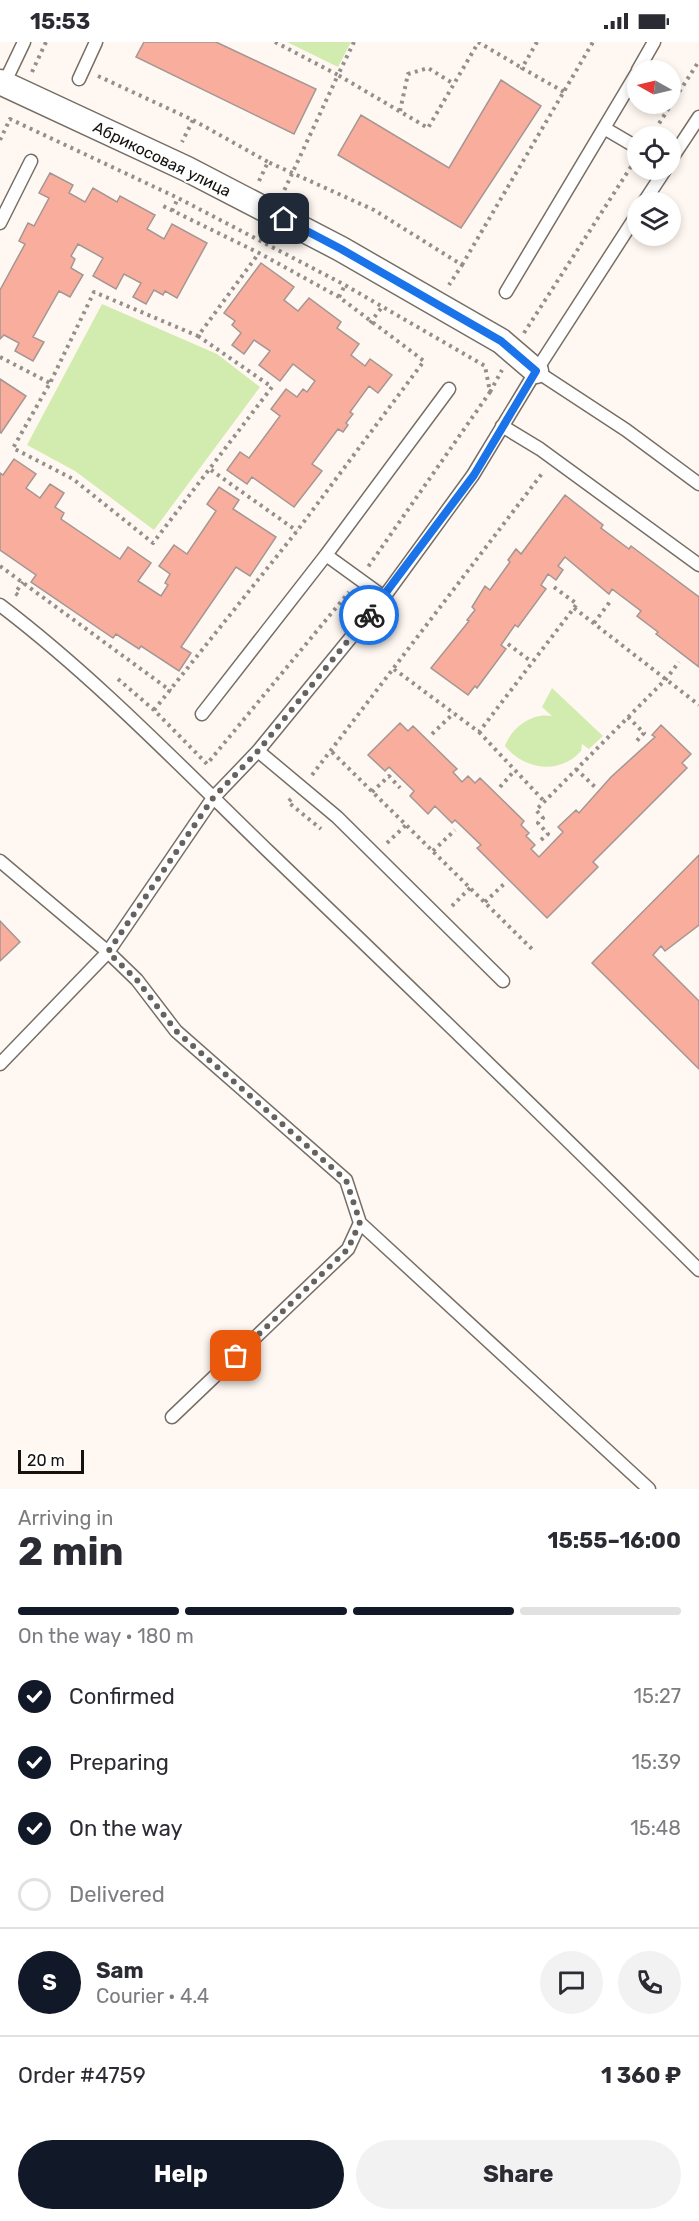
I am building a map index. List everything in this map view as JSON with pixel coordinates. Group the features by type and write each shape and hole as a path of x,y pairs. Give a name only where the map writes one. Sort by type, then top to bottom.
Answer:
{"street":[{"name":"Абрикосовая улица","path":"1,86 188,170 341,249 501,341 536,371"}],"lane":[{"path":"1,86 24,42"},
{"path":"79,80 96,42"},
{"path":"644,60 654,42"},
{"path":"506,292 627,89"},
{"path":"681,144 699,117"},
{"path":"604,128 627,142"},
{"path":"0,223 32,161"},
{"path":"0,1064 108,952 213,798 258,751 384,597 474,475 536,371 627,230"},
{"path":"536,371 626,430 699,484"},
{"path":"202,714 326,555 449,389"},
{"path":"502,426 553,458 699,565"},
{"path":"326,555 384,597"},
{"path":"0,605 48,642 213,798 504,1077 699,1270"},
{"path":"258,751 336,817 503,981"},
{"path":"0,861 108,952 137,980 176,1031 346,1180 360,1222 649,1489"},
{"path":"172,1417 348,1249 360,1222"}],"path":[{"path":"275,42 338,75 428,128 478,43 564,92"},
{"path":"284,194 354,42"},
{"path":"522,68 537,42"},
{"path":"448,285 593,42"},
{"path":"657,126 699,62"},
{"path":"400,111 408,74 428,68 454,84"},
{"path":"97,75 193,120 268,162 374,210 462,265"},
{"path":"0,140 10,118 178,198 345,285 485,366 490,392"},
{"path":"171,138 182,143 193,120"},
{"path":"267,185 259,181 268,162"},
{"path":"111,673 154,710 207,764 359,579 490,392 512,351 627,174"},
{"path":"275,189 294,199"},
{"path":"172,211 178,198"},
{"path":"154,710 297,531 424,361 370,323 339,297 259,253 161,205"},
{"path":"198,336 259,253"},
{"path":"438,279 457,291"},
{"path":"339,297 345,285"},
{"path":"94,292 198,336 272,387 211,470 153,543 73,479 13,448 50,383 94,292"},
{"path":"370,323 382,307"},
{"path":"0,357 50,383"},
{"path":"321,829 288,802 332,752 553,458"},
{"path":"211,470 297,531"},
{"path":"0,566 171,691"},
{"path":"23,582 15,593 24,600"},
{"path":"479,732 577,604 551,585"},
{"path":"594,623 612,599"},
{"path":"574,608 699,705"},
{"path":"507,644 532,662"},
{"path":"541,840 548,834 538,824 543,818 536,810 666,679 679,662"},
{"path":"394,669 479,732 544,801"},
{"path":"432,734 454,713"},
{"path":"628,717 644,733 634,744"},
{"path":"332,752 535,952"},
{"path":"500,787 515,770"},
{"path":"576,770 595,787"},
{"path":"372,792 389,776 400,788"},
{"path":"375,855 406,825"},
{"path":"433,851 455,830"},
{"path":"485,902 505,883"},
{"path":"439,918 470,888"}],"green space":[{"path":"287,42 351,42 338,67"},
{"path":"102,304 217,354 260,387 154,530 75,471 27,445"},
{"path":"552,688 603,736 589,749 582,744 581,751 563,764 542,767 522,760 505,746 512,733 523,723 537,716 552,716 542,707"}],"building":[{"path":"144,42 216,42 316,89 294,134 136,57"},
{"path":"501,80 541,106 461,228 338,155 361,115 449,168"},
{"path":"50,173 73,185 69,193 85,202 93,188 117,202 120,196 155,215 147,229 164,239 172,224 207,243 177,298 165,291 163,295 154,290 146,304 133,297 141,283 124,274 116,289 93,276 103,258 78,244 71,256 75,259 71,268 83,275 70,297 59,291 33,337 44,342 33,361 15,351 19,343 4,335 0,339 0,290 25,244 19,241 28,223 34,226 49,198 39,193"},
{"path":"261,263 294,287 284,300 298,311 309,298 341,322 337,328 359,344 351,355 365,366 370,359 392,375 378,393 369,386 350,412 353,414 343,432 338,429 312,464 322,471 294,507 252,477 247,484 227,470 240,452 249,458 280,416 271,409 286,389 297,397 303,389 307,392 315,381 293,364 280,381 259,365 270,351 254,340 244,354 232,345 241,333 232,325 235,321 224,313"},
{"path":"0,379 26,396 1,433 0,432"},
{"path":"14,459 36,474 26,488 40,498 50,484 64,493 55,507 64,513 61,519 120,559 128,547 151,563 138,581 161,596 168,585 165,583 170,574 159,566 174,545 187,554 216,511 207,504 219,487 239,500 233,509 276,537 250,576 236,567 181,647 191,653 179,671 141,646 139,649 116,634 113,638 31,582 36,575 0,550 0,473 3,475"},
{"path":"565,495 603,525 601,528 629,549 631,546 699,597 699,667 656,634 658,632 637,616 641,611 612,589 609,594 565,557 558,566 563,570 556,580 548,574 541,585 546,589 518,627 515,625 501,645 506,649 477,688 475,686 468,695 431,668 469,621 467,620 475,610 472,607 485,586 490,590 510,562 508,560 516,549 521,554"},
{"path":"400,723 408,731 413,726 457,769 453,772 462,782 468,776 475,783 480,778 524,821 521,825 529,833 526,836 535,845 531,849 539,857 563,832 558,827 576,810 579,813 611,777 655,737 652,735 661,725 691,754 682,763 687,768 593,862 598,867 547,918 477,848 481,845 455,820 452,823 435,806 428,814 410,796 414,791 389,767 385,771 368,755"},
{"path":"699,855 699,925 665,951 661,946 653,955 699,1001 699,1069 592,963"},
{"path":"0,921 20,942 0,961"}],"way so far":[{"path":"236,1356 348,1249 360,1222 346,1180 176,1031 137,980 108,952 213,798 258,751 369,615"}],"route":[{"path":"284,219 501,341 536,371 474,475 369,615"}]}
